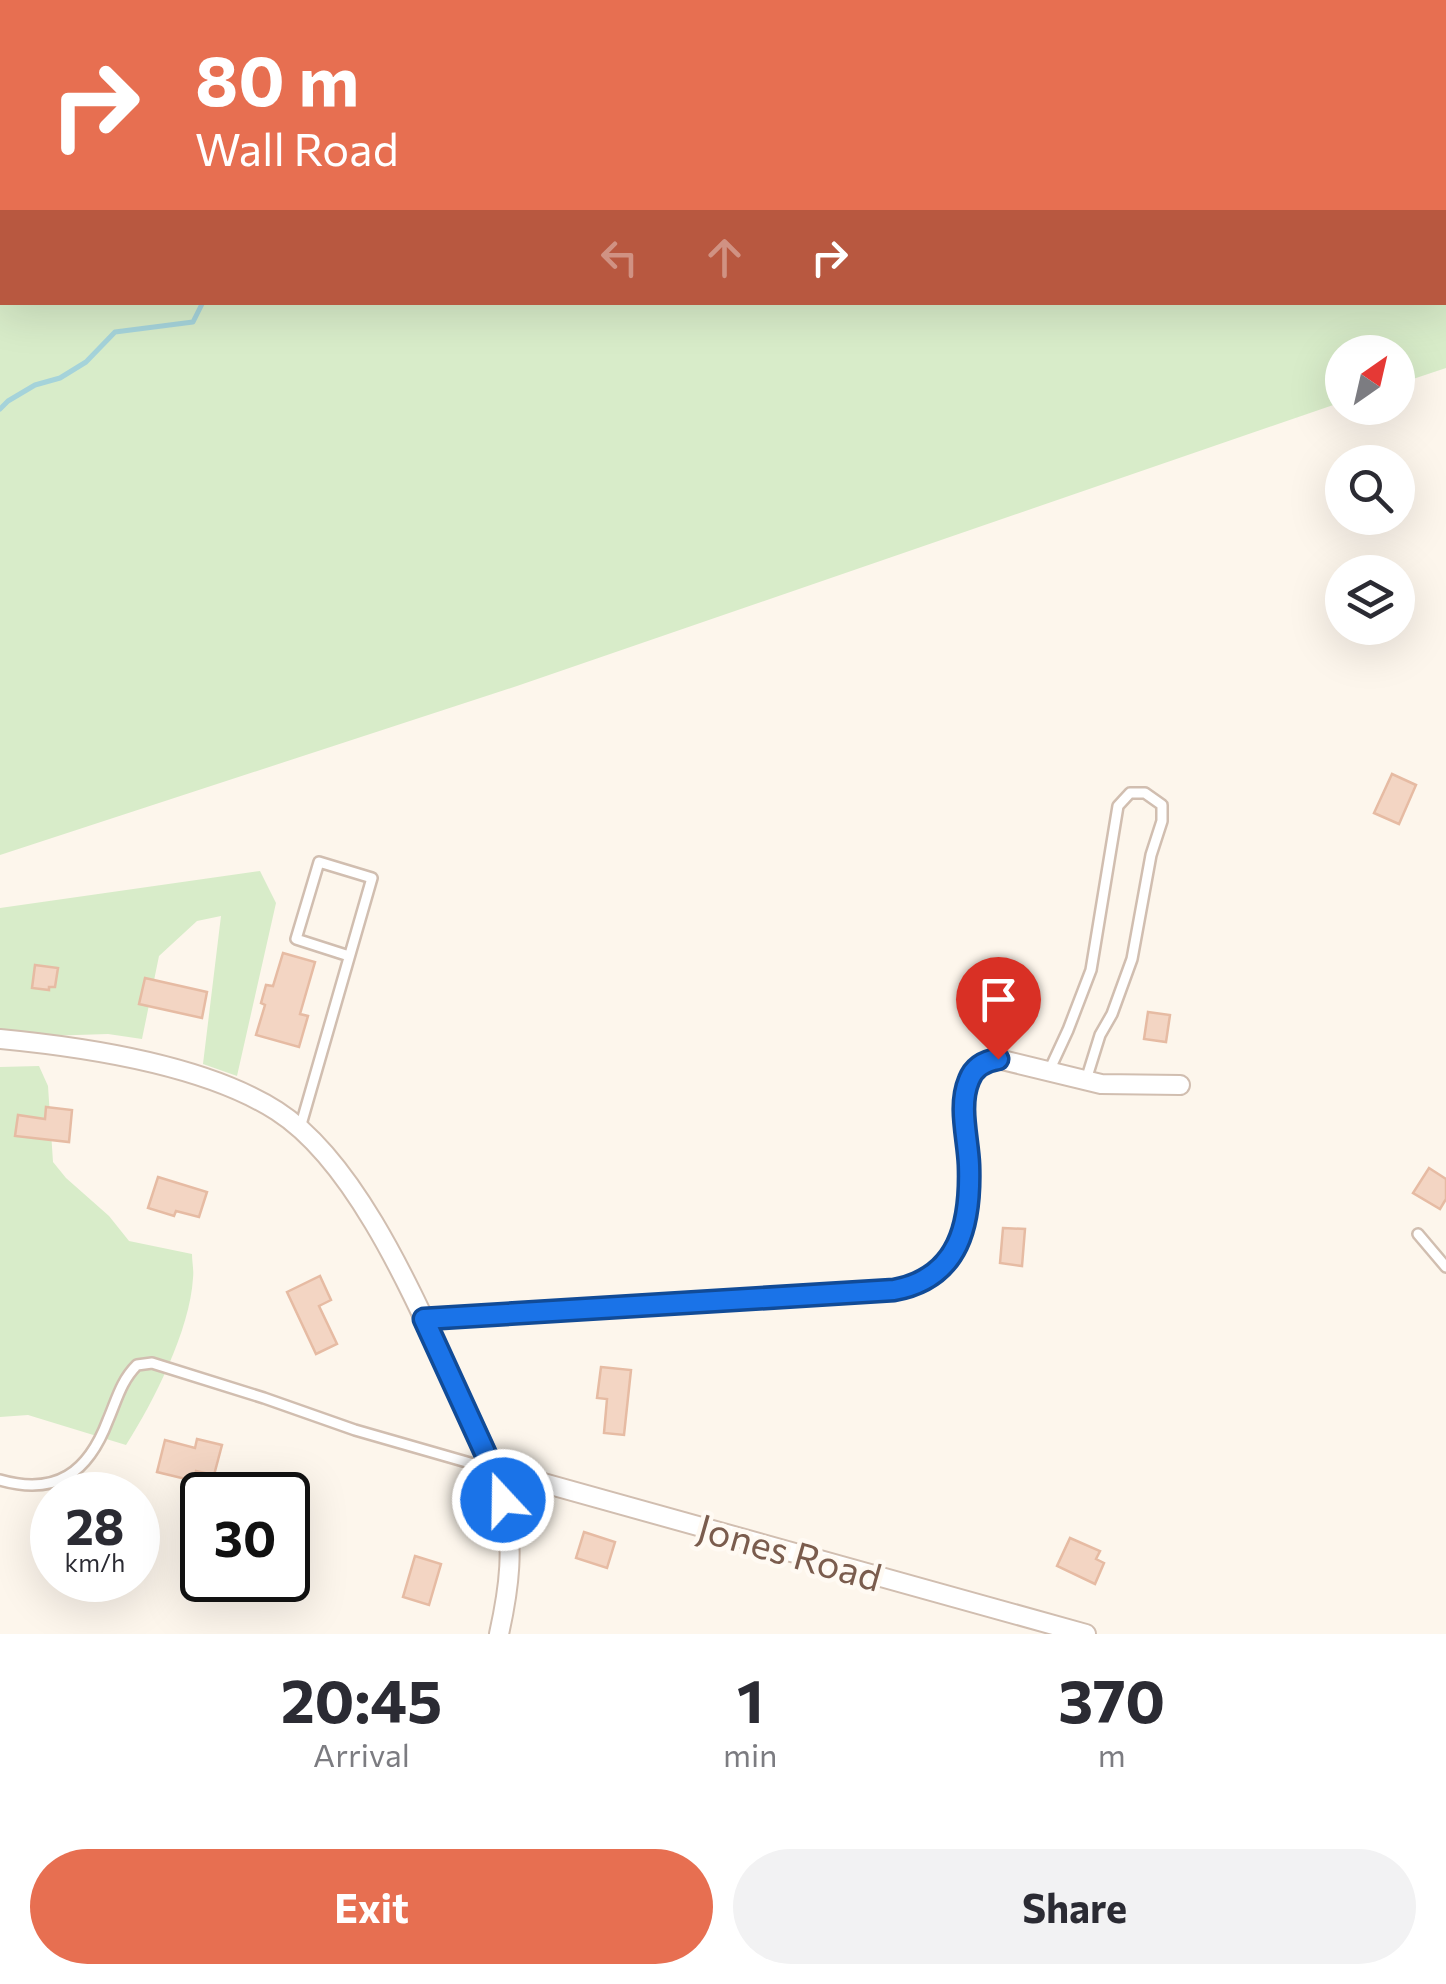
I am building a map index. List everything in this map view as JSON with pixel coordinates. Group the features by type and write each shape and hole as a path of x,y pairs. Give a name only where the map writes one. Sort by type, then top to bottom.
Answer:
{"street":[{"path":"0,1039 68,1047 219,1083 277,1111 318,1146 386,1245 493,1470 503,1500 510,1558 509,1587 499,1634"},
{"path":"424,1319 913,1286 952,1257 965,1225 969,1166 965,1095 975,1069 998,1059 1102,1084 1180,1085"},
{"name":"Jones Road","path":"493,1470 1086,1634"}],"lane":[{"path":"1049,1071 1090,970 1118,806 1130,794 1144,793 1162,804 1162,821 1151,855 1132,960 1100,1035 1086,1080"},
{"path":"300,1128 372,878 319,862 296,940 349,956"},
{"path":"1418,1234 1446,1267"},
{"path":"0,1480 29,1486 64,1480 99,1440 125,1377 137,1365 152,1364 392,1442 493,1470"}],"green space":[{"path":"0,305 1446,305 1446,368 1415,378 1415,335 1325,335 1325,408 517,686 0,855"},
{"path":"260,871 276,903 237,1076 203,1064 221,916 197,921 159,956 142,1039 108,1034 45,1036 0,1029 0,908"},
{"path":"39,1066 48,1086 53,1162 66,1178 109,1216 129,1241 192,1254 190,1298 178,1342 159,1387 126,1445 28,1415 0,1417 0,1067"}],"building":[{"path":"1392,774 1416,785 1399,824 1374,813"},
{"path":"283,953 315,962 300,1014 308,1016 299,1047 256,1035 266,985 273,986"},
{"path":"35,965 58,968 55,987 32,988"},
{"path":"145,978 207,992 202,1018 139,1004"},
{"path":"1148,1012 1170,1015 1166,1042 1144,1039"},
{"path":"46,1107 72,1110 69,1142 15,1136 18,1115 45,1119"},
{"path":"1429,1168 1446,1179 1446,1199 1440,1209 1413,1193"},
{"path":"158,1177 207,1192 199,1217 176,1211 174,1216 148,1208"},
{"path":"1003,1228 1025,1229 1022,1266 1000,1263"},
{"path":"320,1276 331,1300 319,1306 337,1344 316,1354 287,1292"},
{"path":"601,1367 631,1370 624,1435 604,1433 607,1399 597,1398"},
{"path":"197,1439 222,1445 215,1472 180,1472 180,1478 157,1472 165,1440 195,1448"},
{"path":"584,1532 615,1542 607,1568 576,1558"},
{"path":"1070,1538 1100,1551 1096,1559 1104,1563 1095,1584 1057,1566"},
{"path":"415,1556 441,1564 429,1605 403,1597"}],"waterway":[{"path":"0,409 35,385 60,378 86,362 115,332 193,322 202,305"}],"route":[{"path":"503,1500 424,1319 913,1286 944,1266 960,1241 968,1204 964,1109 968,1080 986,1061 998,1059"}]}
